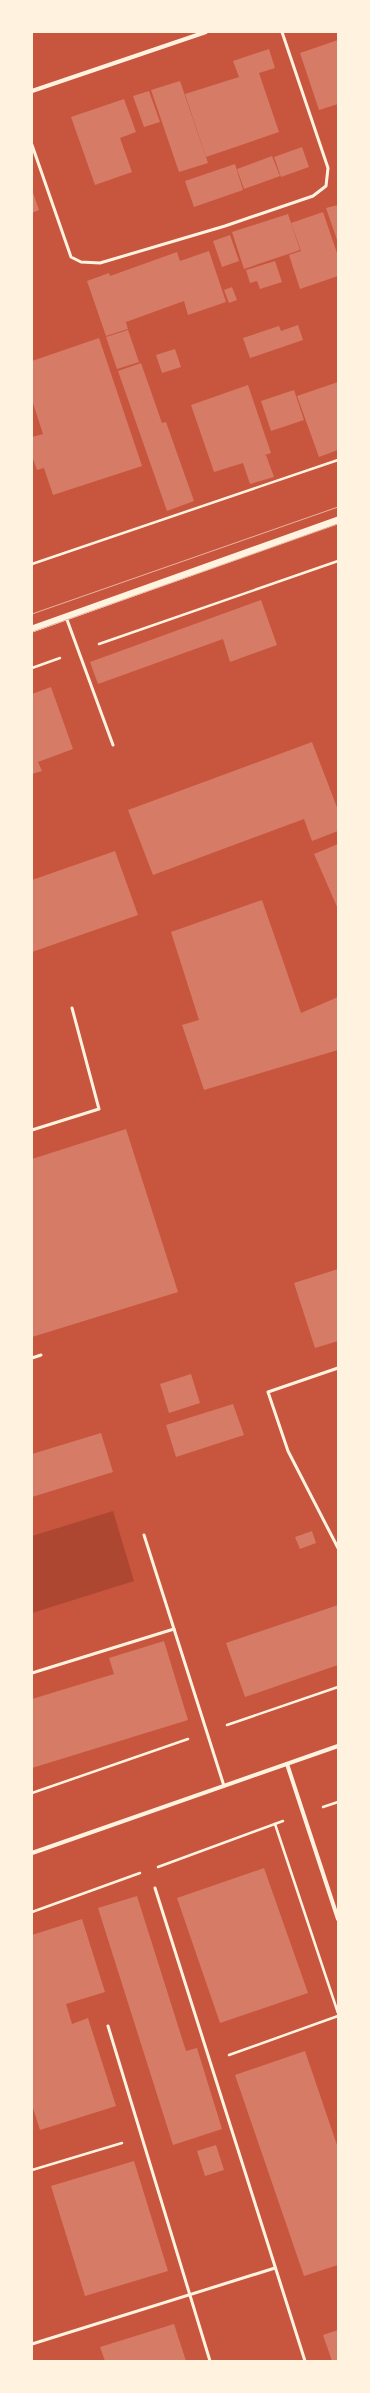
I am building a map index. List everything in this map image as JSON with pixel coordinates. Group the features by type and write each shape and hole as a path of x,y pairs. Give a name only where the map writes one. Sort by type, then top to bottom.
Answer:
{"street":[{"path":"32,91 206,32"},
{"path":"32,629 338,520"},
{"path":"32,1853 338,1746"},
{"path":"288,1764 338,1918"}],"lane":[{"path":"32,145 70,257 81,262 107,261 226,226 313,196 326,186 328,168 282,32"},
{"path":"66,617 112,746"},
{"path":"32,1130 99,1109 72,1008"},
{"path":"32,1358 41,1355"},
{"path":"338,1368 268,1392 288,1451 338,1548"},
{"path":"144,1535 224,1786"},
{"path":"32,1673 174,1629"},
{"path":"156,1888 305,2361"},
{"path":"108,2026 210,2361"},
{"path":"32,2344 275,2268"}],"path":[{"path":"32,564 338,460"},
{"path":"32,668 338,561"},
{"path":"32,1793 338,1687"},
{"path":"150,1870 304,1813"},
{"path":"210,2062 338,2015 275,1824"},
{"path":"32,1912 143,1872"},
{"path":"32,2170 142,2137"}],"shaded area":[{"path":"113,1511 134,1581 32,1613 32,1536"}],"building":[{"path":"338,40 338,104 319,110 300,53"},
{"path":"269,49 275,68 259,73 279,132 206,157 185,94 239,77 233,61"},
{"path":"180,81 208,163 179,172 151,90"},
{"path":"149,91 160,122 144,127 133,96"},
{"path":"124,99 136,132 120,138 132,172 95,185 71,117"},
{"path":"302,147 309,167 281,177 274,157"},
{"path":"272,156 280,176 244,189 237,169"},
{"path":"235,164 243,190 194,207 185,181"},
{"path":"32,190 39,210 32,213"},
{"path":"338,205 338,240 337,240 326,208"},
{"path":"323,212 338,256 338,276 300,289 289,255 301,251 291,223"},
{"path":"288,214 300,250 244,269 232,232"},
{"path":"230,235 239,261 222,267 213,241"},
{"path":"209,251 226,302 188,315 184,301 126,322 124,316 128,329 106,336 87,281 109,273 110,276 177,252 180,261"},
{"path":"275,261 282,282 260,289 257,281 250,283 246,270"},
{"path":"232,287 237,300 229,303 224,290"},
{"path":"298,325 303,340 250,358 243,338 279,326 281,331"},
{"path":"128,330 139,362 117,369 106,337"},
{"path":"99,338 142,466 53,495 44,468 37,470 32,456 32,437 43,434 32,400 32,361"},
{"path":"175,349 181,367 162,373 156,355"},
{"path":"141,363 162,423 166,422 194,501 167,511 118,371"},
{"path":"338,382 338,450 319,457 297,396"},
{"path":"248,385 271,453 262,456 266,455 274,477 250,484 243,463 214,472 191,405"},
{"path":"294,390 304,420 271,431 261,401"},
{"path":"261,600 277,645 230,662 223,639 98,684 90,662"},
{"path":"51,687 73,749 38,762 42,771 32,774 32,694"},
{"path":"312,742 338,810 338,831 312,841 304,819 153,875 128,810"},
{"path":"338,844 338,909 314,854"},
{"path":"115,851 138,915 32,952 32,880"},
{"path":"262,900 301,1013 338,997 338,1050 204,1090 182,1025 199,1020 171,932"},
{"path":"126,1129 178,1292 32,1337 32,1159"},
{"path":"338,1269 338,1341 315,1348 294,1283"},
{"path":"191,1374 200,1403 169,1413 160,1384"},
{"path":"233,1404 244,1435 176,1457 166,1425"},
{"path":"101,1433 113,1472 32,1497 32,1454"},
{"path":"312,1531 316,1543 300,1549 295,1537"},
{"path":"338,1605 338,1665 245,1697 226,1643"},
{"path":"164,1641 188,1720 32,1768 32,1699 114,1674 109,1658"},
{"path":"264,1868 308,1993 220,2023 177,1898"},
{"path":"137,1896 186,2051 197,2048 222,2129 173,2145 98,1908"},
{"path":"82,1919 105,1992 66,2004 72,2024 88,2018 116,2106 40,2130 32,2105 32,1935"},
{"path":"305,2051 338,2148 338,2265 304,2276 235,2075"},
{"path":"216,2145 224,2170 205,2176 197,2151"},
{"path":"134,2161 168,2271 85,2296 51,2186"},
{"path":"174,2324 186,2361 105,2361 100,2347"},
{"path":"338,2330 338,2361 332,2361 323,2335"}],"tram line":[{"path":"32,614 338,507"},
{"path":"32,632 338,524"}]}
